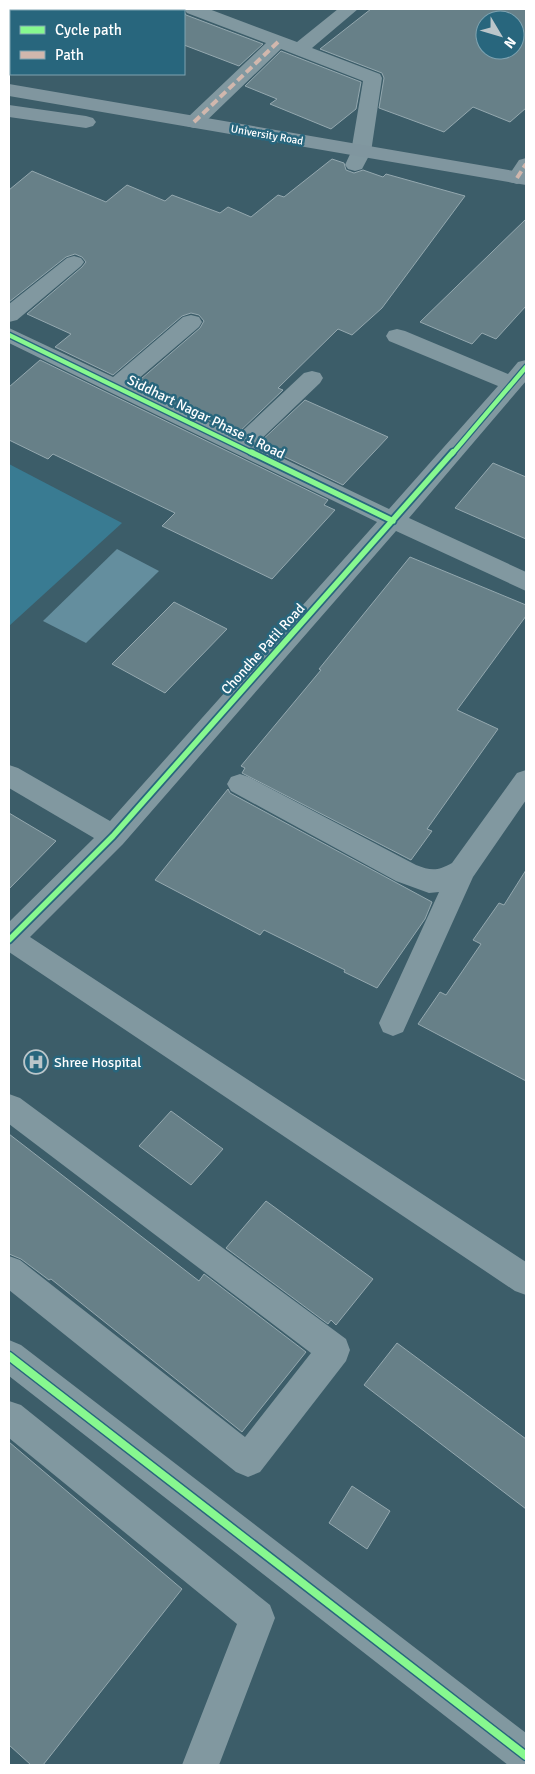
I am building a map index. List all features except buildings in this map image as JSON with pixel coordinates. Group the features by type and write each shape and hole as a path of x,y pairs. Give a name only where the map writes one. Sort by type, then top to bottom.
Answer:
{"main road":[{"name":"University Road","path":"9,90 194,122 358,158"},
{"name":"University Road","path":"9,111 524,179"}],"street":[{"path":"193,9 373,78 358,158"},
{"path":"299,50 349,9"},
{"path":"194,122 278,42"},
{"path":"9,315 74,262"},
{"path":"115,387 191,322"},
{"name":"Siddhart Nagar Phase 1 Road","path":"9,335 393,521 526,582"},
{"path":"397,336 519,376"},
{"name":"Chondhe Patil Road","path":"10,939 113,836 519,376"},
{"path":"239,447 312,378"},
{"path":"9,775 113,836"},
{"path":"393,1022 462,871 526,780"},
{"path":"240,784 406,873 430,882 446,880 462,871"},
{"path":"10,939 526,1280"},
{"path":"9,1107 334,1350 248,1460 9,1270"},
{"path":"9,1356 526,1756"},
{"path":"9,1417 257,1618 200,1765"}],"shaded area":[{"path":"9,464 122,523 9,626"},
{"path":"117,549 159,571 86,643 43,621"}],"marked path":[{"path":"194,122 278,42"},
{"path":"517,178 526,164"}],"cycle path":[{"path":"9,335 393,521"},
{"path":"9,940 113,836 493,407 526,367"},
{"path":"9,1356 526,1756"}],"place":[{"name":"Shree Hospital","path":"36,1062"}]}
